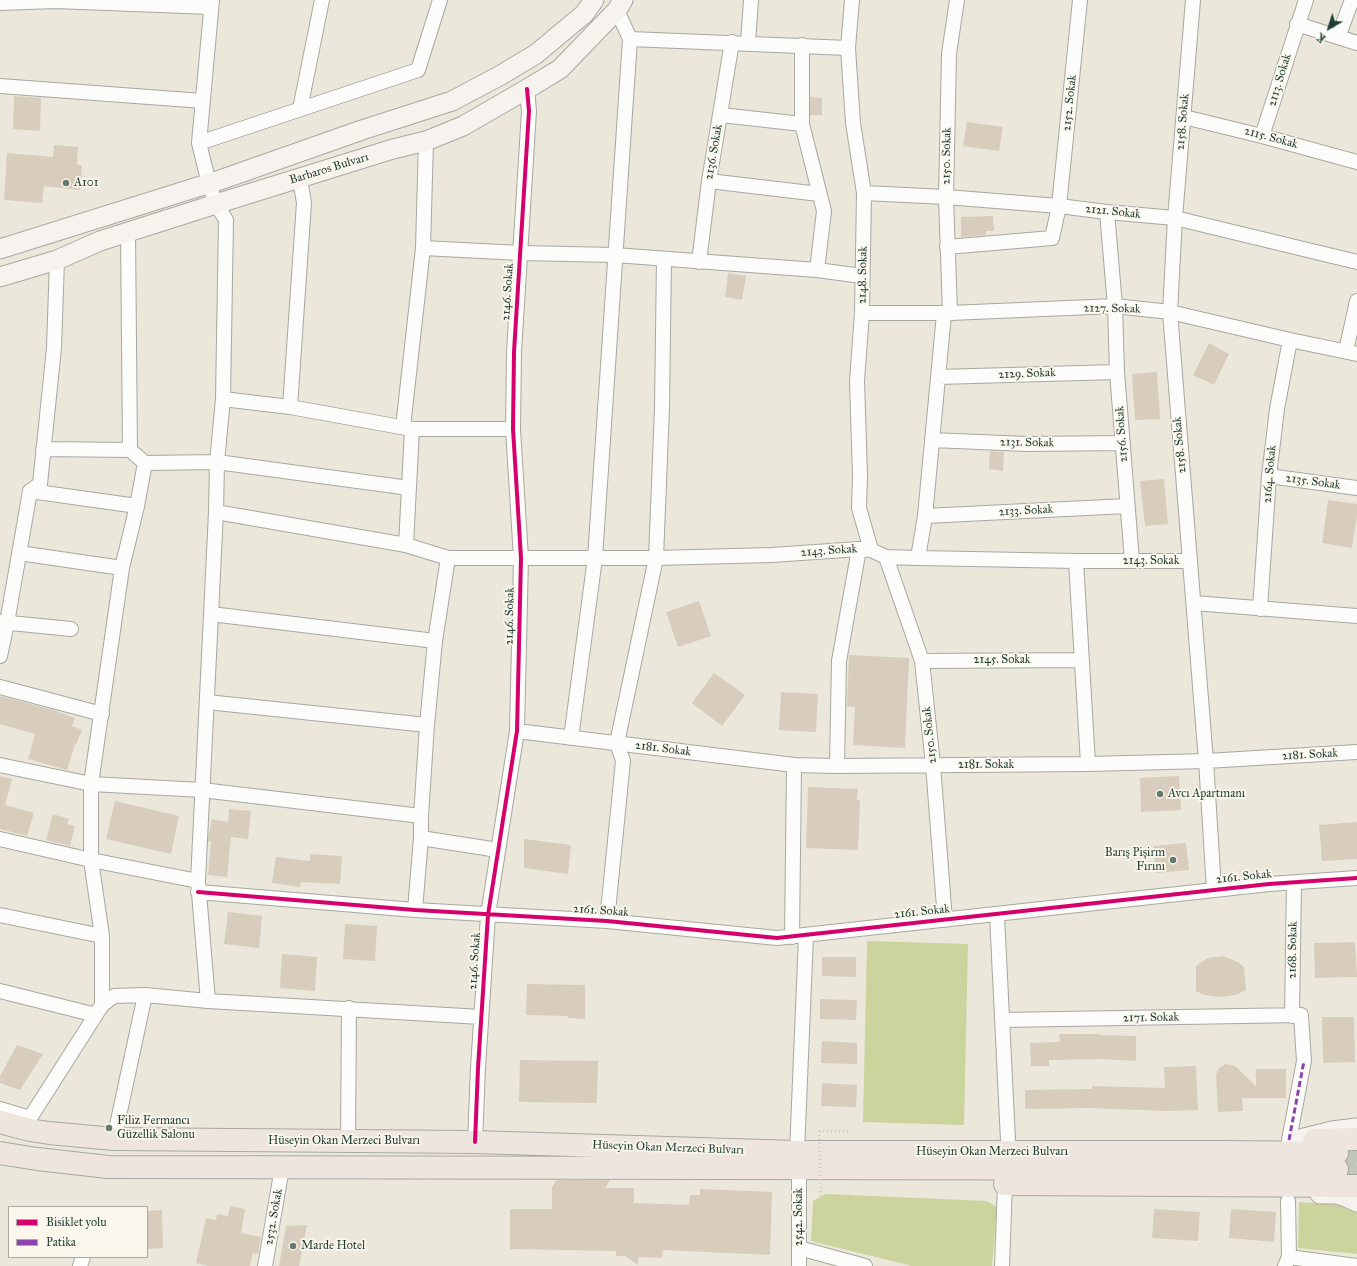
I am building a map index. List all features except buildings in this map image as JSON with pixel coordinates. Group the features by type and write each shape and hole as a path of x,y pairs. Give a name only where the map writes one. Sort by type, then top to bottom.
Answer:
{"main road":[{"name":"Hüseyin Okan Merzeci Bulvarı","path":"0,1122 30,1124 50,1133 114,1139 475,1142 798,1160"},
{"path":"829,1140 1292,1140 1349,1158 1282,1194 1005,1184 838,1183 798,1160 829,1140"},
{"name":"Hüseyin Okan Merzeci Bulvarı","path":"2,1155 108,1167 282,1168 798,1160 1349,1158"}],"street":[{"path":"300,109 322,0"},
{"path":"200,143 418,70 440,0"},
{"name":"Barbaros Bulvarı","path":"0,249 209,184 362,130 452,101 501,75 536,54 584,14 594,0"},
{"path":"748,43 751,0"},
{"name":"2148. Sokak","path":"852,0 848,48 853,123 864,193 862,313 857,380 860,476 859,508 865,549"},
{"name":"2150. Sokak","path":"918,558 925,516 938,377 947,313 946,197 949,54 957,0"},
{"name":"2152. Sokak","path":"947,247 1052,238 1060,206 1080,0"},
{"name":"2158. Sokak","path":"1193,0 1175,218 1170,312 1194,603 1214,890"},
{"name":"2113. Sokak","path":"1262,136 1306,0"},
{"path":"1338,37 1352,0"},
{"path":"0,3 55,1 212,3 200,143 209,184 216,204 226,220 223,399 218,462 198,886 208,1001"},
{"path":"571,738 595,558 630,39 620,5"},
{"name":"Barbaros Bulvarı","path":"0,277 57,260 100,241 216,204 426,141 463,126 560,69 620,5"},
{"path":"1297,24 1357,43"},
{"path":"630,39 732,42 848,48"},
{"name":"2136. Sokak","path":"699,262 709,181 732,42"},
{"path":"802,45 802,124 824,211 817,270"},
{"path":"0,86 203,101"},
{"name":"2146. Sokak","path":"475,1142 488,915 517,731 521,558 513,429 514,352 529,111 527,89"},
{"path":"720,115 802,124"},
{"name":"2115. Sokak","path":"1184,117 1262,136 1357,162"},
{"path":"406,545 409,488 408,428 423,248 426,141"},
{"path":"290,408 304,203 300,179"},
{"path":"709,181 819,194"},
{"name":"2121. Sokak","path":"864,193 946,197 1060,206 1175,218 1357,262"},
{"name":"2156. Sokak","path":"1107,212 1115,306 1117,372 1132,561"},
{"path":"128,232 130,450"},
{"path":"423,248 664,259 817,270 862,276"},
{"path":"607,921 623,761 617,743 656,558 662,408 664,259"},
{"path":"0,656 4,622 20,553 30,491 40,484 54,348 57,260"},
{"path":"1351,353 1357,301"},
{"name":"2127. Sokak","path":"862,313 947,313 1115,306 1170,312 1351,353"},
{"name":"2164. Sokak","path":"1260,609 1269,476 1277,409 1290,340"},
{"name":"2129. Sokak","path":"938,377 1117,372"},
{"path":"223,399 290,408 408,428 513,429"},
{"name":"2131. Sokak","path":"932,440 1027,444 1123,443"},
{"path":"43,449 130,450 146,463 218,462 409,488"},
{"path":"99,1010 102,936 91,860 91,784 122,568 146,463"},
{"name":"2135. Sokak","path":"1269,476 1357,488"},
{"path":"30,491 137,506"},
{"name":"2133. Sokak","path":"925,516 1127,506"},
{"name":"2143. Sokak","path":"216,512 406,545 448,558 656,558 772,555 865,549 886,557 1076,561 1190,561"},
{"path":"837,766 839,661 865,549"},
{"path":"20,553 122,568"},
{"name":"2150. Sokak","path":"886,557 922,661 933,765 945,920"},
{"path":"414,910 421,838 421,816 435,641 448,558"},
{"path":"1076,561 1088,764"},
{"path":"1194,603 1357,616"},
{"path":"211,614 435,641"},
{"path":"4,622 71,628"},
{"name":"2145. Sokak","path":"922,661 1082,660"},
{"path":"0,687 102,714"},
{"path":"206,702 428,725"},
{"name":"2181. Sokak","path":"517,731 794,765 1088,764 1206,761 1357,752"},
{"path":"0,764 91,784 202,790 421,816"},
{"path":"792,937 794,765"},
{"path":"421,838 498,850"},
{"name":"2161. Sokak","path":"0,839 198,886 414,910 607,921 777,938 1269,884 1357,878"},
{"name":"2168. Sokak","path":"1292,1140 1304,1061 1296,1016 1294,883"},
{"path":"0,915 102,936"},
{"path":"997,915 1008,1141"},
{"name":"2542. Sokak","path":"799,1266 798,1160 806,936"},
{"path":"0,991 99,1010"},
{"path":"114,1139 145,995"},
{"path":"0,1109 30,1124 99,1010 114,996 145,995 208,1001 350,1008 481,1017"},
{"path":"348,1141 350,1008"},
{"name":"2171. Sokak","path":"1002,1020 1296,1016"},
{"name":"2532. Sokak","path":"265,1266 282,1168"},
{"path":"1002,1266 1005,1184"},
{"path":"1357,1202 1336,1194 1282,1194 1287,1261 1357,1266"},
{"path":"799,1248 865,1266"}],"path":[{"path":"850,1131 819,1131 821,1199 851,1195"}],"green space":[{"path":"867,941 968,944 964,1125 863,1122"},
{"path":"826,1194 987,1201 997,1207 992,1266 912,1266 811,1241 813,1201"},
{"path":"1299,1202 1340,1205 1355,1211 1357,1213 1357,1254 1298,1248"}],"tunnel":[{"path":"1337,1153 1357,1152"},
{"path":"1337,1169 1357,1168"}],"marked path":[{"path":"1289,1140 1304,1061"}],"cycle path":[{"path":"475,1142 478,1068 488,915 517,731 521,558 513,429 514,352 529,111 527,89"},
{"path":"198,892 415,910 607,921 777,938 1269,884 1357,878"}],"place":[{"name":"A101","path":"66,183"},
{"name":"Avcı Apartmanı","path":"1160,794"},
{"name":"Barış Pişirm Fırını","path":"1173,860"},
{"name":"Filiz Fermancı Güzellik Salonu","path":"109,1128"},
{"name":"Marde Hotel","path":"293,1246"}]}
